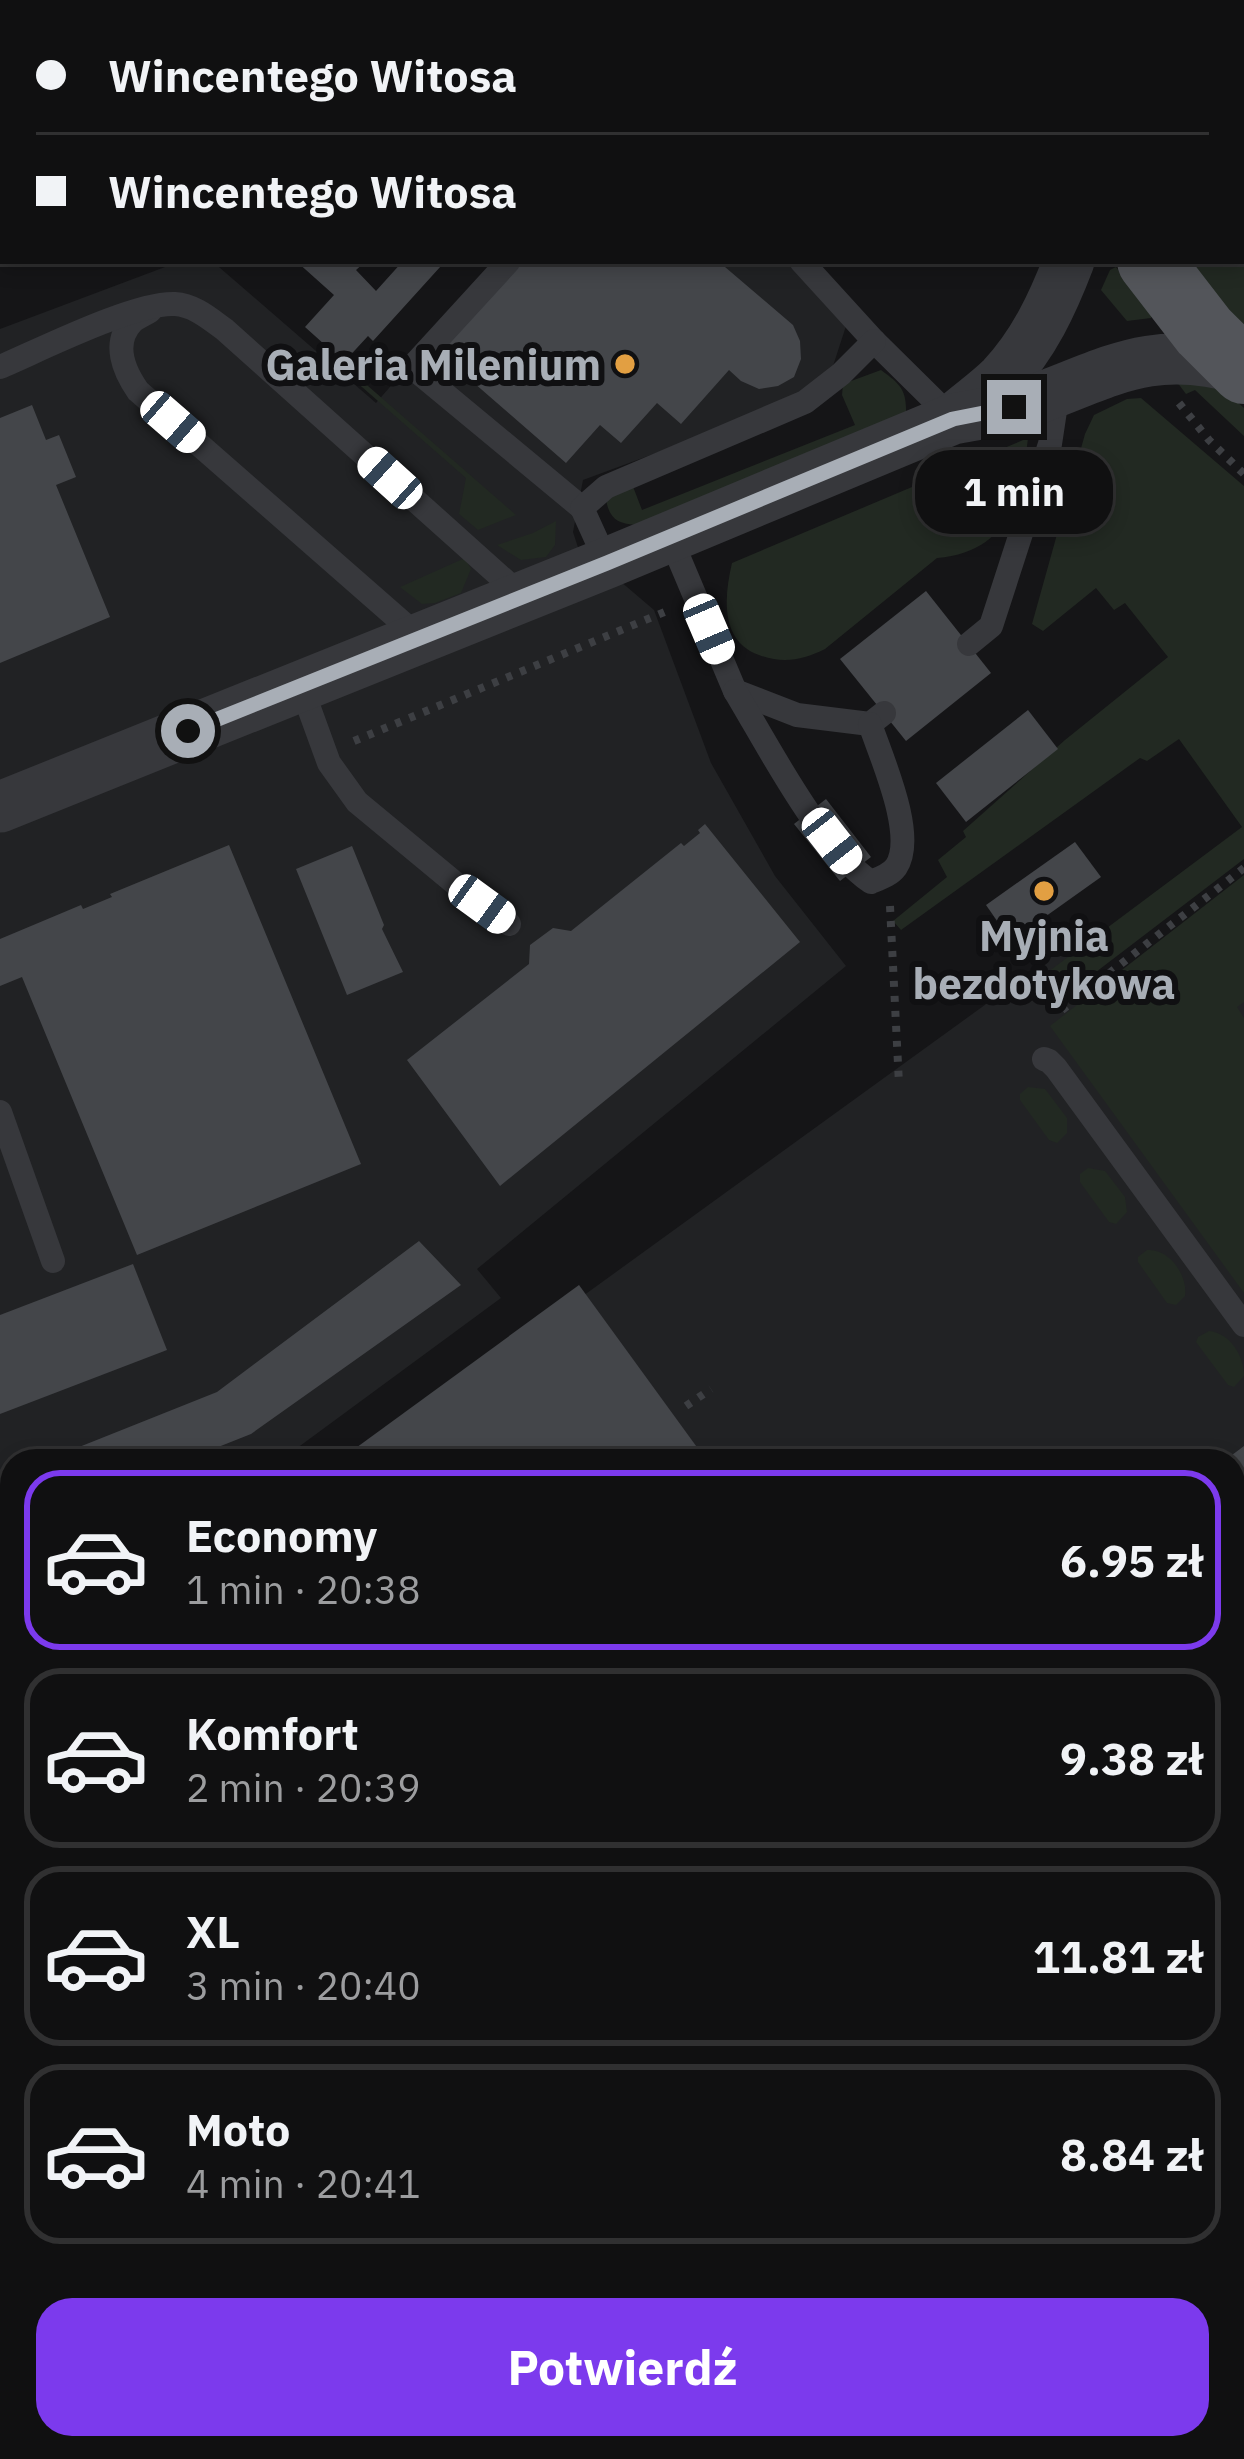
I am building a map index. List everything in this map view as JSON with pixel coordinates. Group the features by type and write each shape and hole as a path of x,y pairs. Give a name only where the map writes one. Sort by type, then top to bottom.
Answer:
{"main road":[{"path":"1152,264 1204,331 1243,370"}],"street":[{"path":"953,419 1002,378 1029,342 1051,308 1068,264"},
{"path":"0,807 953,419 1014,407 1125,364 1156,358 1198,358 1243,370"}],"lane":[{"path":"505,264 412,367 582,508 607,563"},
{"path":"804,264 953,419"},
{"path":"0,367 140,309 176,304 199,311 522,596"},
{"path":"158,307 130,324 122,347 122,369 138,391 420,638"},
{"path":"582,508 606,487 805,402 874,341"},
{"path":"969,644 992,626 1050,444 1058,390"},
{"path":"670,537 735,691 808,810 856,872 871,882 886,877 898,864 903,842 877,718 796,715 735,691"},
{"path":"301,686 329,763 357,802 508,924"},
{"path":"1044,1059 1056,1068 1244,1325"},
{"path":"0,1112 52,1262"}],"path":[{"path":"325,753 696,598"},
{"path":"1062,1010 1244,868"},
{"path":"890,886 899,1084"},
{"path":"686,1406 711,1389"}],"shaded area":[{"path":"173,264 215,264 376,403 496,264 789,264 846,326 833,366 789,404 583,480 573,532 587,575 620,581 654,610 711,763 775,876 846,966 477,1269 501,1298 296,1449 0,1449 0,329"},
{"path":"1189,264 1244,264 1244,329"},
{"path":"1116,267 1151,318 1127,321 1101,290"},
{"path":"881,370 902,390 906,419 637,525 620,522 609,511 606,499 632,484 642,510 855,425 842,395 843,384"},
{"path":"1171,374 1226,392 1244,408 1244,436 1195,390 1186,394"},
{"path":"360,379 516,515 478,530 459,514 466,478 354,380"},
{"path":"1141,398 1244,486 1244,859 1058,1001 1036,981 1242,827 1179,739 1147,761 1140,758 901,930 893,921 947,877 938,860 966,837 963,831 1168,657 1125,603 1114,610 1096,588 1043,631 1032,624 1094,415 1127,399"},
{"path":"1028,438 1015,501 996,533 981,545 937,558 817,653 776,659 759,655 737,640 727,603 732,563"},
{"path":"556,521 555,545 546,557 521,560 497,545 533,533"},
{"path":"465,558 471,569 461,593 422,604 400,587"},
{"path":"1244,875 1244,1002 1237,1007 1244,1018 1244,1293 1050,1026"},
{"path":"1244,889 1244,1449 372,1449 1069,944 1107,997"},
{"path":"1028,1087 1045,1089 1067,1118 1067,1133 1057,1143 1049,1140 1020,1100"},
{"path":"1088,1168 1105,1171 1125,1197 1127,1212 1116,1224 1109,1222 1080,1182 1080,1174"},
{"path":"1147,1250 1163,1253 1180,1272 1185,1296 1176,1305 1167,1303 1138,1262"},
{"path":"1209,1331 1223,1336 1238,1354 1244,1376 1234,1387 1196,1342"}],"building":[{"path":"299,264 363,264 356,270 376,291 400,264 441,266 373,341 368,336 344,362 305,327 334,295"},
{"name":"Galeria Milenium","path":"511,264 722,264 793,325 801,359 794,377 759,389 729,370 681,424 657,403 621,443 600,425 566,463 436,350"},
{"path":"32,405 46,440 59,435 76,477 56,485 110,617 0,663 0,418"},
{"path":"926,591 991,673 906,741 840,659"},
{"path":"1028,710 1058,749 966,822 936,783"},
{"path":"826,799 871,857 840,881 794,824"},
{"path":"705,824 800,942 500,1186 407,1060 529,964 530,945 553,928 571,931 681,843 684,846"},
{"name":"Myjnia bezdotykowa","path":"1075,842 1101,877 1011,941 986,905"},
{"path":"229,845 361,1164 137,1255 22,977 0,986 0,939 81,905 83,909"},
{"path":"352,846 403,972 347,995 296,869"},
{"path":"419,1241 461,1285 251,1434 213,1449 74,1449 217,1392"},
{"path":"133,1264 167,1350 0,1414 0,1315"},
{"path":"579,1285 698,1449 354,1449"}],"place":[{"name":"Galeria Milenium","path":"625,364"},
{"name":"Myjnia bezdotykowa","path":"1044,891"}],"route":[{"path":"188,731 953,419 1014,407"}]}
